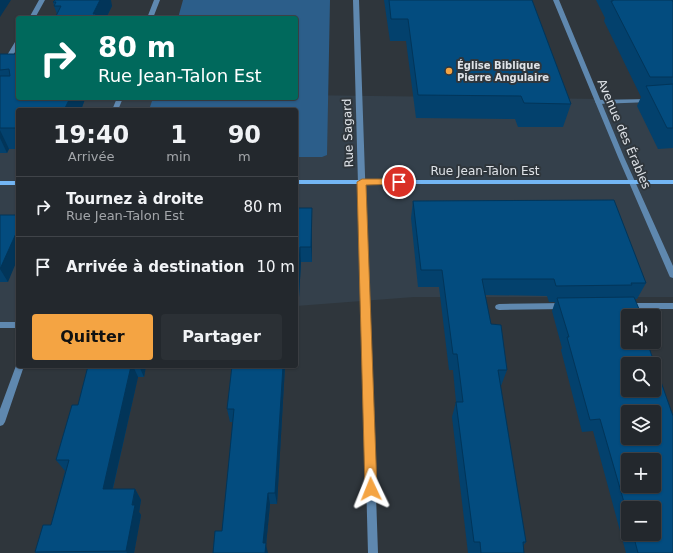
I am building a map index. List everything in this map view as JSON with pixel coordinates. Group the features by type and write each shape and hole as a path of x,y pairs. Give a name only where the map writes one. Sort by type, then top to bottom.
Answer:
{"main road":[{"name":"Rue Jean-Talon Est","path":"298,182 673,182"},
{"path":"0,183 16,183"}],"street":[{"path":"33,16 42,0"},
{"path":"151,16 157,0"},
{"name":"Rue Sagard","path":"356,0 373,553"},
{"name":"Avenue des Érables","path":"556,0 632,182 673,275"},
{"path":"0,72 16,45"},
{"path":"598,102 659,101"},
{"path":"499,307 569,306"},
{"path":"616,306 673,306"},
{"path":"0,325 16,325"},
{"path":"0,422 19,368"}],"shaded area":[{"path":"183,0 330,0 327,155 322,157 298,157 298,108 150,108 152,100 298,100 298,16 179,16"},
{"path":"0,95 16,98 16,100 298,100 298,95 673,100 673,297 414,297 298,306 298,108 16,108 16,325 0,325"}],"building":[{"path":"55,0 100,0 93,14 96,14 95,16 56,16 61,6 54,6 56,2 53,2"},
{"path":"389,0 532,0 571,104 524,103 521,96 418,95 408,19 391,19"},
{"path":"672,0 673,77 650,77 611,1"},
{"path":"0,54 16,54 16,100 69,100 65,108 16,108 16,128 0,128 0,76 10,76 9,69 0,70"},
{"path":"673,84 673,128 667,128 646,86"},
{"path":"614,200 646,283 631,283 632,285 556,286 554,279 482,279 491,324 501,325 507,370 498,370 526,542 523,542 524,553 481,553 480,542 474,542 456,402 463,402 457,354 453,354 442,270 421,270 413,201"},
{"path":"298,208 312,208 311,247 300,247 298,280"},
{"path":"0,215 16,215 16,233 0,269"},
{"path":"634,297 639,309 621,309 621,349 649,349 652,357 621,357 621,397 661,397 661,382 673,416 673,553 638,553 635,541 661,541 661,501 624,501 621,493 661,493 661,453 621,453 621,492 600,419 590,420 567,337 569,337 557,298"},
{"path":"87,368 131,368 103,489 135,489 132,505 135,505 126,551 35,552 43,525 51,525 69,460 56,460 72,405 78,405"},
{"path":"232,368 283,368 275,493 268,493 263,543 266,543 265,553 213,553 215,531 222,531 234,409 227,409"}],"place":[{"name":"Église Biblique Pierre Angulaire","path":"449,71"}],"route":[{"path":"371,489 362,182 399,182"}]}
